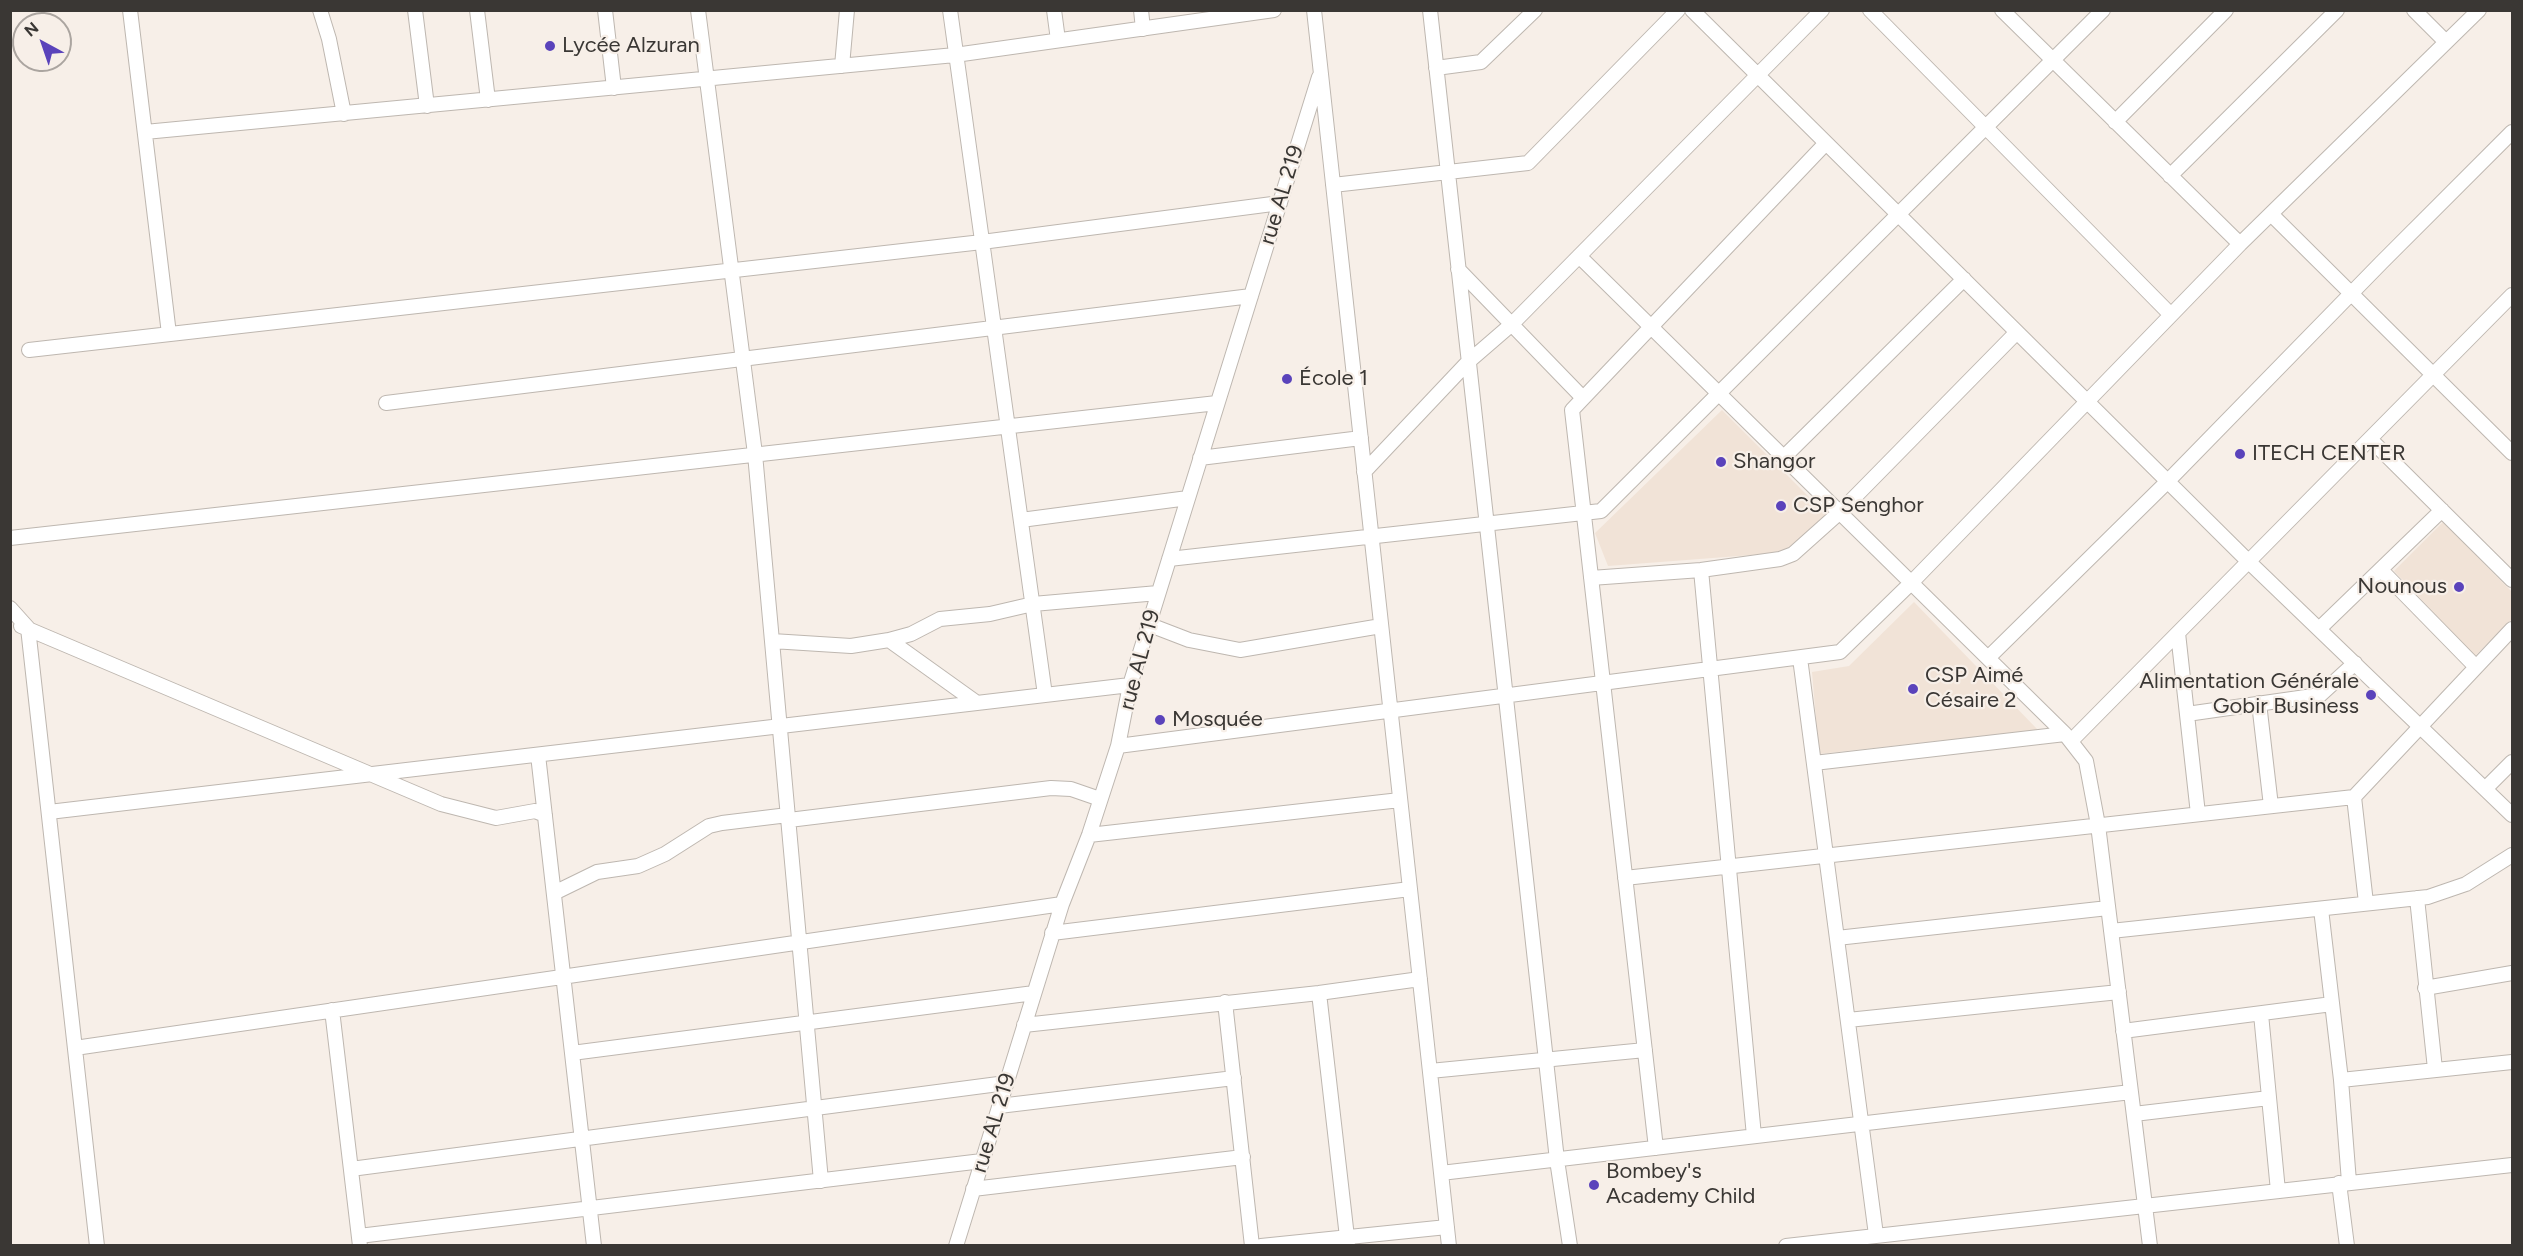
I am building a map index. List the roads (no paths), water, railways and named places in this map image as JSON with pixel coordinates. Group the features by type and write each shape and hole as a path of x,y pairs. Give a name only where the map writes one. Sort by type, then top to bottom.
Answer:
{"street":[{"path":"130,10 169,334"},
{"path":"320,10 329,39 344,114"},
{"path":"415,10 427,106"},
{"path":"477,10 488,100"},
{"path":"605,10 614,88"},
{"path":"698,10 755,454 821,1181"},
{"path":"842,66 847,10"},
{"path":"950,10 1045,695"},
{"path":"1054,10 1058,40"},
{"path":"1141,10 1143,29"},
{"path":"145,132 955,55 1143,29 1220,14 1274,10"},
{"path":"1314,10 1449,1245"},
{"path":"1430,10 1557,1160 1570,1245"},
{"path":"1436,68 1481,62 1535,10"},
{"path":"1333,185 1528,163 1678,10"},
{"path":"1692,10 2168,482 2512,815"},
{"path":"1364,472 1468,362 1512,324 1822,10"},
{"path":"1870,10 2170,315"},
{"path":"2002,10 2240,244"},
{"path":"1169,559 1601,511 2103,10"},
{"path":"2115,122 2226,10"},
{"path":"2170,176 2337,10"},
{"path":"2414,10 2446,42"},
{"path":"1118,746 1840,652 1911,583 2240,244 2479,10"},
{"name":"rue AL 219","path":"956,1245 1062,904 1089,836 1118,746 1130,685 1320,72"},
{"path":"1988,658 2168,482 2351,293 2512,132"},
{"path":"1656,1148 1572,410 1826,143"},
{"path":"29,350 982,242 1280,203"},
{"path":"2271,214 2433,375 2509,444"},
{"path":"1579,256 2068,737 2086,761 2098,825 2150,1245"},
{"path":"1458,269 1583,398"},
{"path":"1784,457 1964,279"},
{"path":"1814,763 2068,737 2178,633 2512,295"},
{"path":"386,403 1251,296"},
{"path":"1591,578 1701,570 1786,557 1840,512 2017,332"},
{"path":"10,538 1217,403"},
{"path":"1200,458 1361,438"},
{"path":"2370,439 2442,510 2510,572"},
{"path":"1021,520 1188,498"},
{"path":"2319,629 2442,510"},
{"path":"1701,570 1754,1136"},
{"path":"2381,570 2476,667"},
{"path":"772,641 851,646 911,634 940,619 990,614 1032,604 1158,593"},
{"path":"10,608 28,628 97,1245"},
{"path":"10,622 441,804 496,818 535,811 545,815"},
{"path":"1150,626 1189,640 1240,650 1381,626"},
{"path":"1625,878 2354,797 2512,629"},
{"path":"2178,633 2198,814"},
{"path":"889,640 977,703"},
{"path":"1800,658 1876,1235"},
{"path":"2187,714 2320,695 2355,663"},
{"path":"49,812 1130,685"},
{"path":"2259,703 2271,806"},
{"path":"538,755 594,1245"},
{"path":"2485,789 2512,762"},
{"path":"554,893 597,872 638,866 665,854 709,826 722,823 1051,788 1071,789 1100,799"},
{"path":"2354,797 2366,903"},
{"path":"1089,836 1400,800"},
{"path":"2111,931 2417,898 2466,884 2512,855"},
{"path":"1053,933 1410,889"},
{"path":"2417,898 2434,1069"},
{"path":"75,1048 1062,904"},
{"path":"1837,938 2108,908"},
{"path":"2321,909 2341,1080 2347,1245"},
{"path":"2425,988 2512,973"},
{"path":"1024,1025 1420,980"},
{"path":"1848,1020 2119,992"},
{"path":"572,1053 1034,993"},
{"path":"1319,993 1348,1241"},
{"path":"1225,1002 1252,1245"},
{"path":"2123,1031 2332,1004"},
{"path":"332,1010 360,1241 590,1209 982,1161"},
{"path":"2261,1014 2278,1191"},
{"path":"1430,1071 1645,1050"},
{"path":"2341,1080 2512,1062"},
{"path":"999,1106 1234,1078"},
{"path":"351,1169 1006,1083"},
{"path":"1441,1173 2131,1092"},
{"path":"2134,1114 2269,1098"},
{"path":"973,1189 1242,1157"},
{"path":"1786,1245 1876,1235 1892,1239 2145,1205 2512,1165"},
{"path":"1261,1245 1348,1241 1446,1227"}],"place":[{"name":"Lycée Alzuran","path":"550,46"},
{"name":"École 1","path":"1287,379"},
{"name":"ITECH CENTER","path":"2240,454"},
{"name":"Shangor","path":"1721,462"},
{"name":"CSP Senghor","path":"1781,506"},
{"name":"Nounous","path":"2459,587"},
{"name":"CSP Aimé Césaire 2","path":"1913,689"},
{"name":"Alimentation Générale Gobir Business","path":"2371,695"},
{"name":"Mosquée","path":"1160,720"},
{"name":"Bombey's Academy Child","path":"1594,1185"}]}
